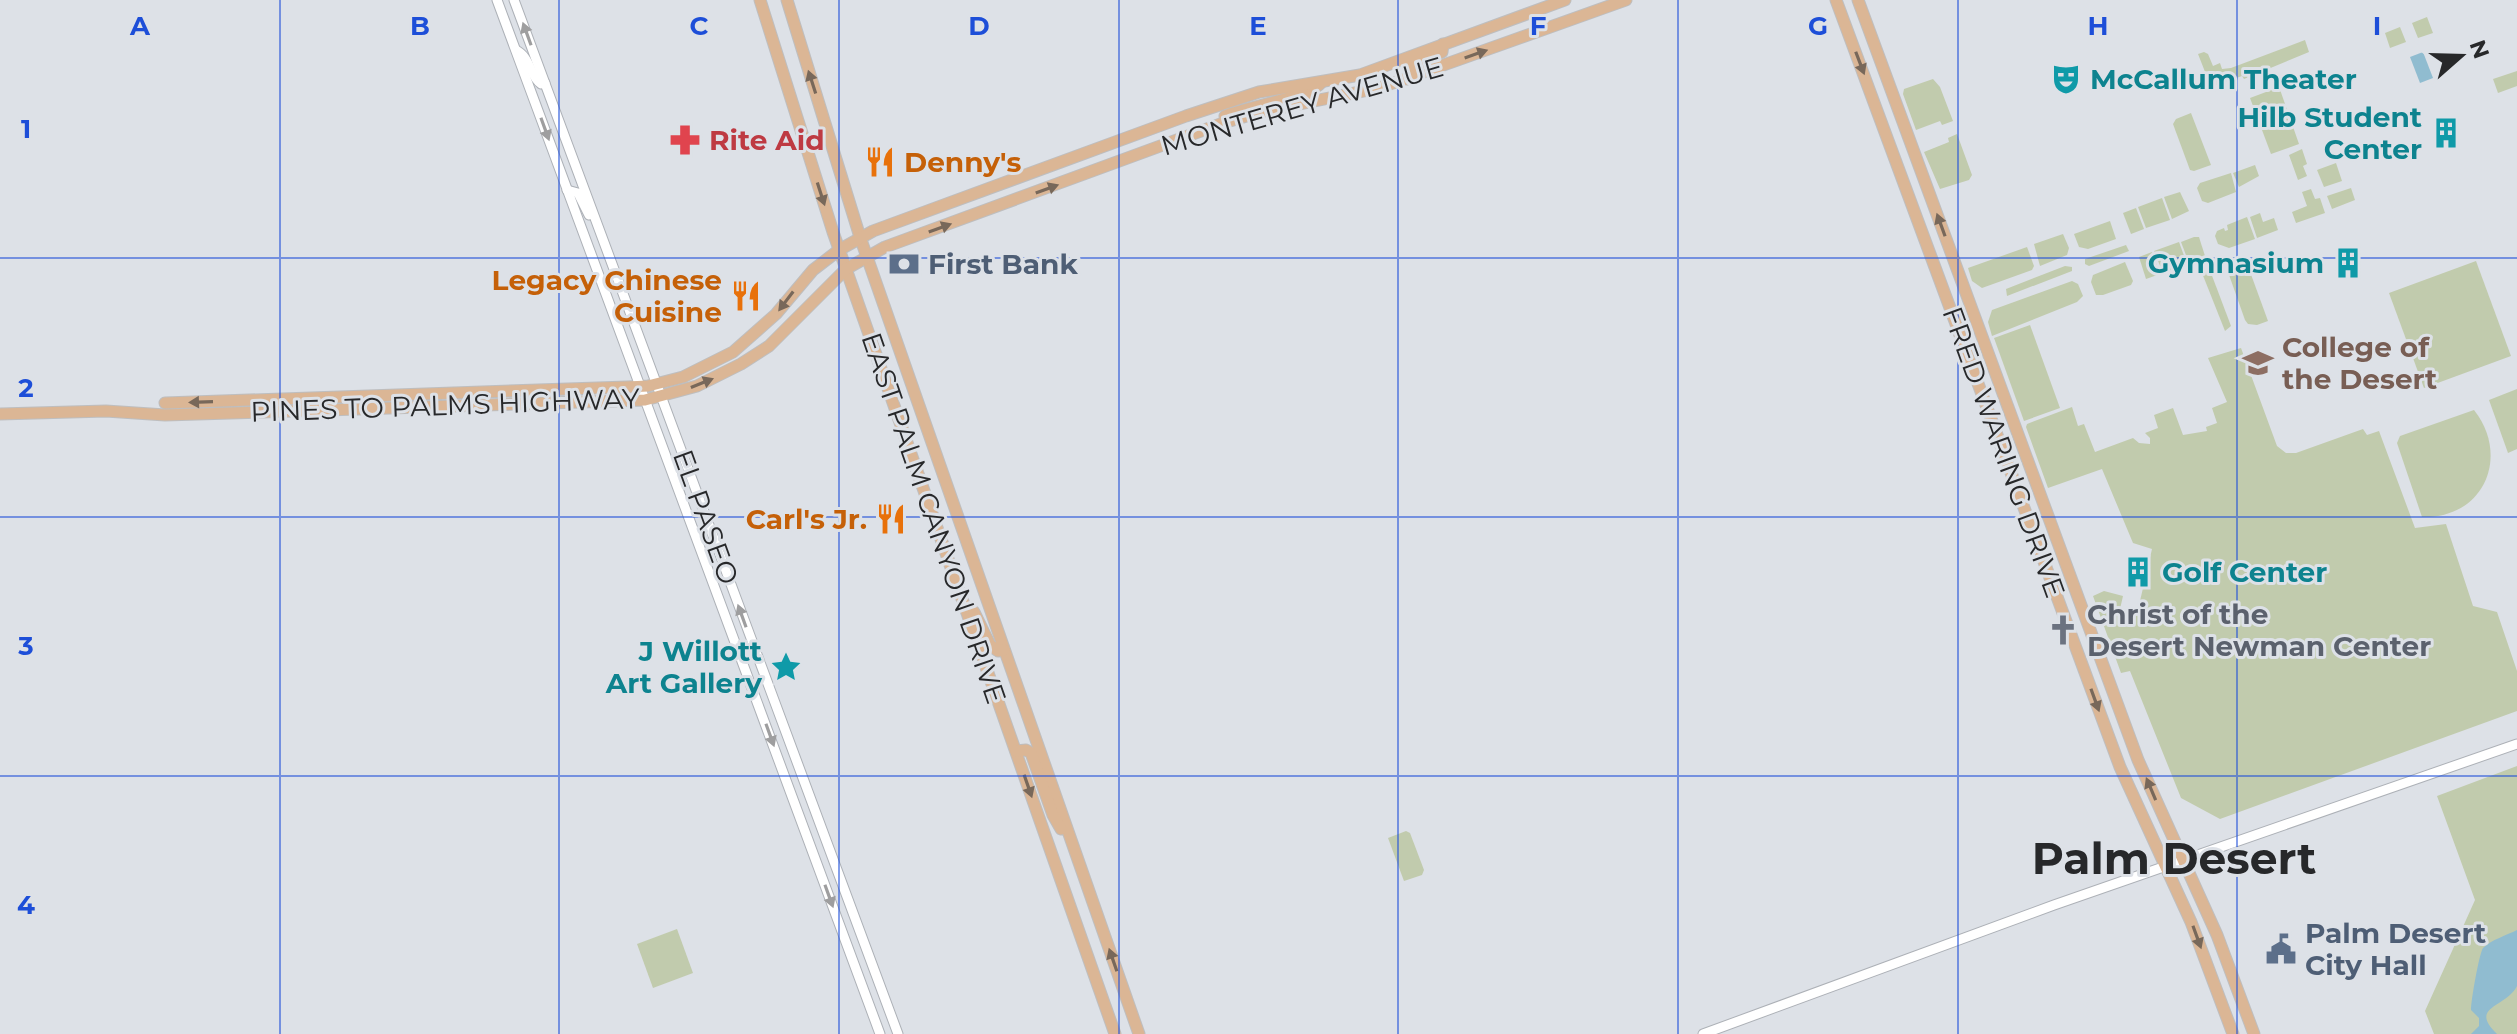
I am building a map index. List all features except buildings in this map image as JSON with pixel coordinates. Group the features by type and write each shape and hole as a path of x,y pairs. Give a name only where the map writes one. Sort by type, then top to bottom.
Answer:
{"main road":[{"name":"EAST PALM CANYON DRIVE","path":"760,0 839,250 1115,1034"},
{"name":"EAST PALM CANYON DRIVE","path":"787,0 860,237 1139,1034"},
{"name":"MONTEREY AVENUE","path":"839,250 860,237 1186,116 1259,92 1360,75 1565,0"},
{"name":"MONTEREY AVENUE","path":"846,269 885,247 1205,129 1260,112 1355,95 1626,0"},
{"name":"FRED WARING DRIVE","path":"1836,0 2120,767 2191,922 2233,1034"},
{"name":"FRED WARING DRIVE","path":"1858,0 2138,760 2217,935 2254,1034"},
{"path":"1867,0 1868,28"},
{"path":"1407,79 1413,64 1442,52 1443,44"},
{"path":"1205,129 1214,121 1244,108 1314,91 1322,82"},
{"name":"PINES TO PALMS HIGHWAY","path":"165,409 648,385 692,374 733,352 776,314 813,270 839,250"},
{"name":"PINES TO PALMS HIGHWAY","path":"0,414 645,400 715,378 769,346 846,269"},
{"path":"958,584 990,645 998,651 1004,650"},
{"path":"1016,751 1031,753 1053,815 1071,842"}],"street":[{"path":"497,0 604,287 619,309 648,385 660,396"},
{"name":"EL PASEO","path":"514,0 603,240 648,385 645,400 880,1034"},
{"path":"516,50 529,61 536,80 545,83"},
{"path":"567,190 578,193 603,240 594,262"},
{"name":"EL PASEO","path":"660,396 898,1034"},
{"path":"1703,1034 2165,866 2517,744"}],"green space":[{"path":"2427,17 2433,33 2418,38 2412,23"},
{"path":"2400,27 2406,42 2390,48 2385,33"},
{"path":"2305,40 2309,52 2244,79 2242,76 2211,87 2198,54 2208,54 2213,66 2220,63 2222,69 2231,68"},
{"path":"2517,71 2517,86 2498,93 2493,79"},
{"path":"1933,79 1940,87 1953,121 1942,125 1940,121 1916,130 1904,89"},
{"path":"2277,81 2299,144 2271,154 2250,98 2274,89 2272,83"},
{"path":"2191,113 2211,165 2194,171 2190,170 2173,124 2176,119"},
{"path":"1957,134 1972,175 1969,180 1940,189 1924,152 1949,142 1948,138"},
{"path":"2302,149 2307,176 2298,180 2289,155"},
{"path":"2336,163 2342,181 2324,187 2317,170"},
{"path":"2255,165 2259,176 2239,187 2233,173"},
{"path":"2231,173 2236,192 2208,203 2202,201 2197,188 2200,183"},
{"path":"2351,188 2355,200 2332,209 2327,196"},
{"path":"2311,189 2315,199 2320,198 2325,213 2296,223 2292,212 2307,206 2302,192"},
{"path":"2180,192 2189,211 2172,219 2164,197"},
{"path":"2162,198 2170,220 2146,228 2138,207"},
{"path":"2136,208 2144,229 2131,234 2123,213"},
{"path":"2260,213 2263,222 2274,218 2278,230 2257,238 2250,217"},
{"path":"2247,217 2255,239 2229,248 2218,244 2217,231 2228,230 2227,225"},
{"path":"2110,221 2116,239 2088,249 2079,247 2074,234"},
{"path":"2063,234 2069,248 2067,255 2040,266 2034,244"},
{"path":"2199,237 2205,256 2189,263 2181,242"},
{"path":"2179,242 2187,264 2163,273 2154,251"},
{"path":"2126,245 2129,251 2089,266 2085,264 2085,259"},
{"path":"2027,247 2034,266 2032,270 1982,288 1972,281 1968,268"},
{"path":"2152,252 2160,274 2146,279 2139,257"},
{"path":"2245,258 2268,321 2257,325 2248,324 2245,320 2228,272 2231,264"},
{"path":"2476,261 2511,356 2424,388 2389,293"},
{"path":"2125,262 2133,281 2131,285 2096,295 2091,282 2093,275"},
{"path":"2065,266 2072,267 2072,271 2007,296 2006,289"},
{"path":"2208,271 2231,326 2225,331 2202,273"},
{"path":"2072,281 2078,284 2083,296 2077,302 1992,336 1988,322 1992,310"},
{"path":"2030,325 2060,408 2024,421 1994,338"},
{"path":"2241,348 2277,446 2286,453 2296,453 2363,429 2367,435 2379,431 2415,528 2446,524 2473,606 2497,612 2517,671 2517,711 2220,819 2181,798 2130,671 2121,673 2093,596 2104,591 2123,596 2120,609 2137,614 2152,549 2133,543 2102,469 2048,488 2026,427 2072,407 2078,426 2084,424 2095,452 2133,438 2139,443 2150,444 2150,438 2145,433 2158,428 2154,415 2173,408 2183,435 2207,431 2206,427 2217,423 2212,408 2227,402 2208,358"},
{"path":"2517,389 2517,449 2508,453 2489,400"},
{"path":"2474,410 2485,428 2490,447 2490,465 2485,482 2461,508 2443,515 2422,517 2397,443 2400,436"},
{"path":"2517,766 2517,1034 2434,1034 2425,1011 2475,900 2437,796"},
{"path":"1406,831 1410,833 1424,870 1422,875 1404,881 1388,838"},
{"path":"677,929 693,973 653,988 637,944"}],"water":[{"path":"2423,52 2433,78 2420,83 2410,57"},
{"path":"2517,930 2517,986 2488,1012 2486,1018 2497,1034 2471,1034 2479,1026 2479,1018 2471,1010 2483,948"}],"place":[{"name":"McCallum Theater","path":"2066,79"},
{"name":"Hilb Student Center","path":"2446,133"},
{"name":"Rite Aid","path":"685,140"},
{"name":"Denny's","path":"880,162"},
{"name":"Gymnasium","path":"2348,263"},
{"name":"First Bank","path":"904,264"},
{"name":"Legacy Chinese Cuisine","path":"746,296"},
{"name":"College of the Desert","path":"2258,363"},
{"name":"Carl's Jr.","path":"891,519"},
{"name":"Golf Center","path":"2138,572"},
{"name":"Christ of the Desert Newman Center","path":"2063,630"},
{"name":"J Willott Art Gallery","path":"786,667"},
{"name":"Palm Desert City Hall","path":"2281,949"}],"district":[{"name":"Palm Desert","path":"2174,859"}]}
